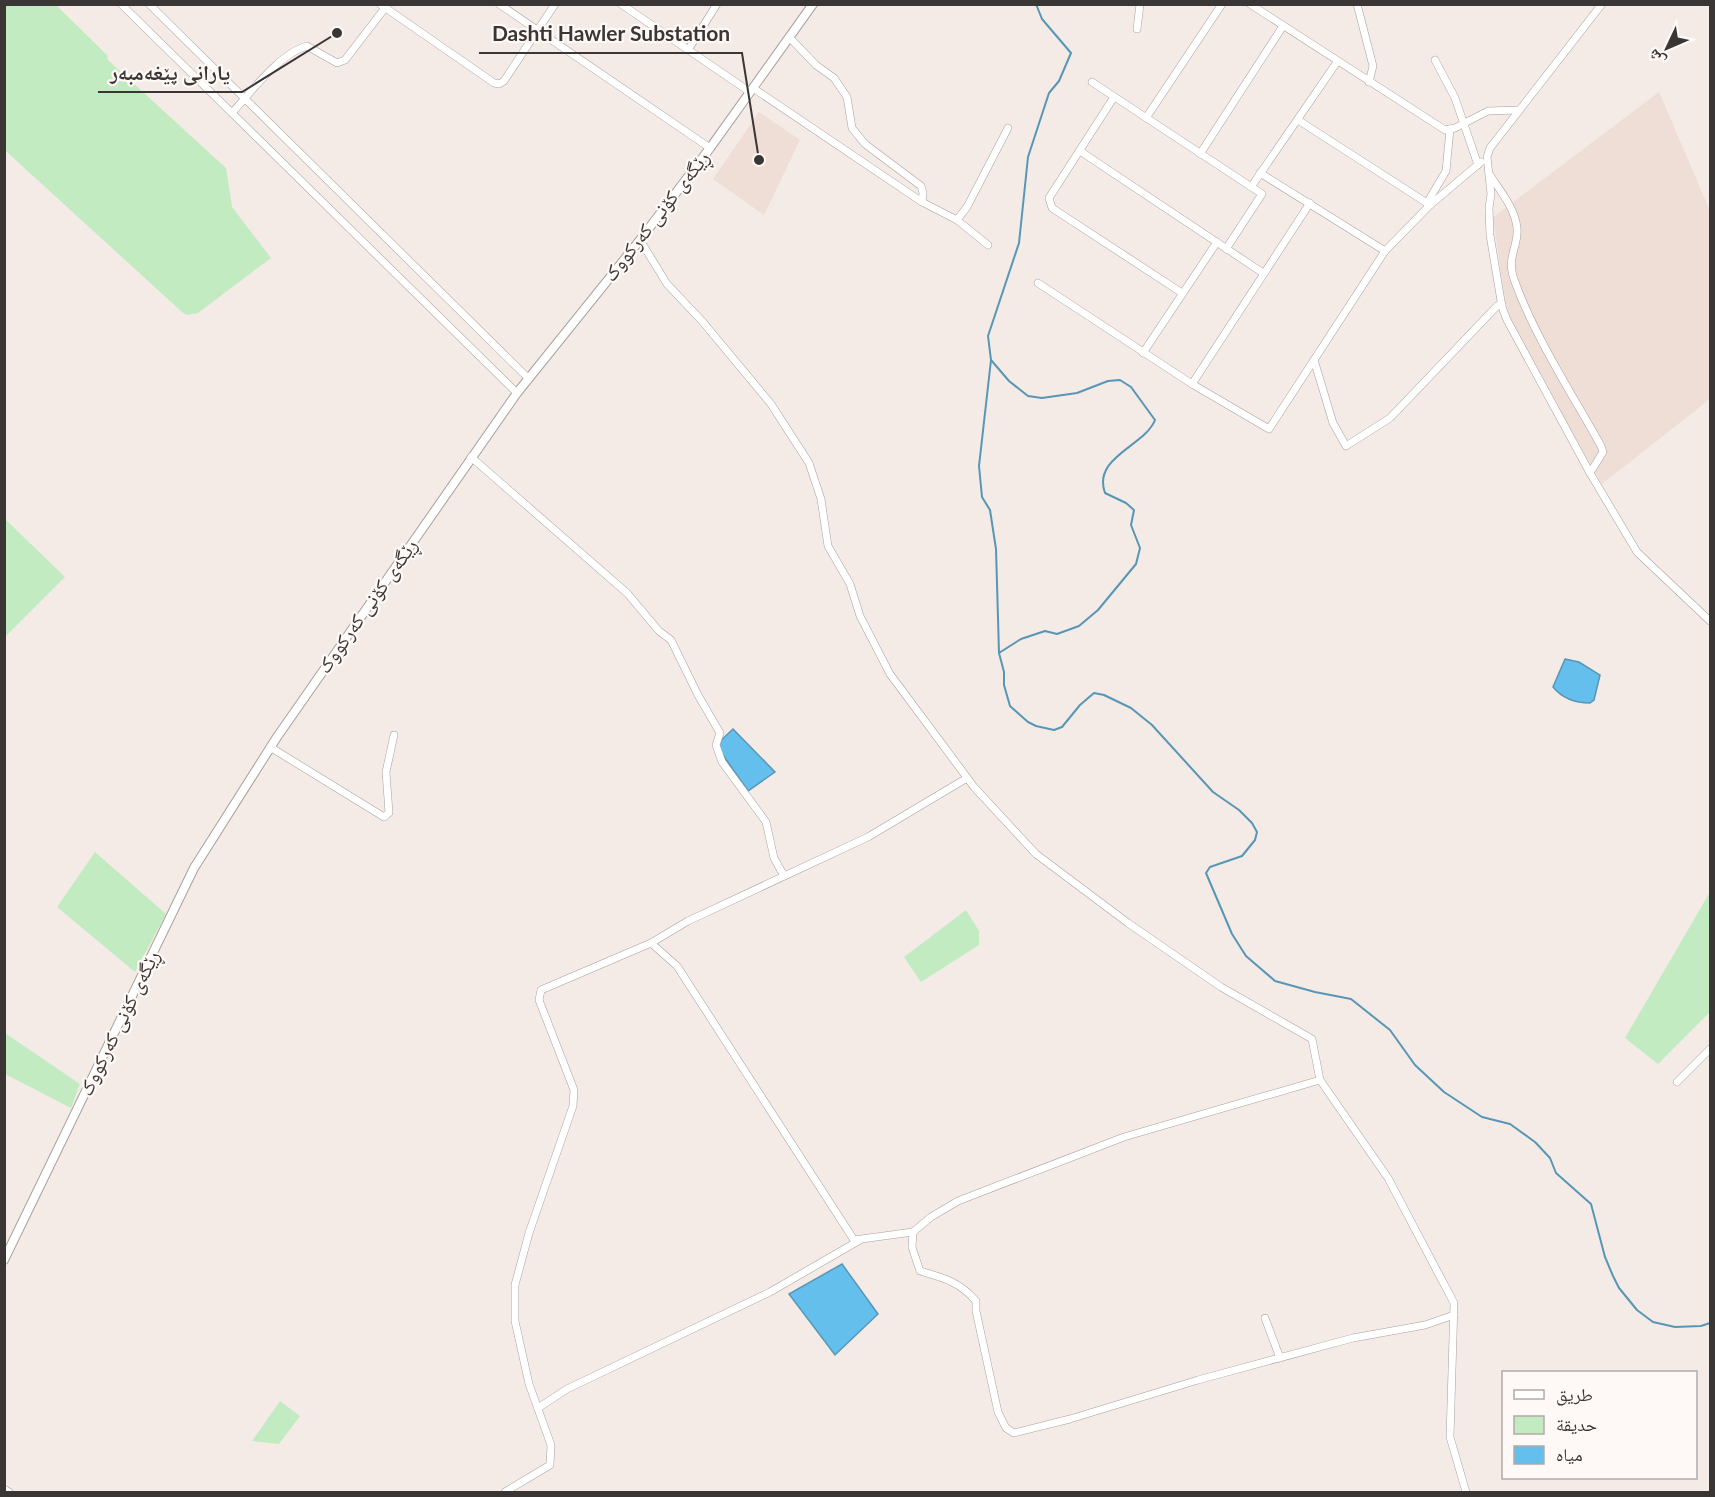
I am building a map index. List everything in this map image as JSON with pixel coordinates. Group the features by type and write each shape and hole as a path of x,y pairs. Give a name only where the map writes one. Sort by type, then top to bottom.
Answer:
{"street":[{"path":"121,4 517,393"},
{"path":"149,4 528,378"},
{"path":"499,4 710,148"},
{"path":"232,113 272,70 297,49 307,46 337,63 345,60 383,6 494,83 499,84 504,81 555,4"},
{"path":"621,4 922,202 957,220 988,246"},
{"path":"633,13 639,4"},
{"path":"688,50 717,4"},
{"name":"ڕێگەی کۆنی کەرکووک","path":"4,1260 194,868 270,747 517,393 640,240 710,148 813,4"},
{"path":"1137,29 1140,4"},
{"path":"1146,118 1222,4"},
{"path":"1250,4 1445,130 1488,111 1519,110"},
{"path":"1357,4 1373,66 1369,82"},
{"path":"1602,4 1490,148 1487,157 1491,194 1490,235 1502,304 1507,320 1590,473 1637,552 1710,621"},
{"path":"1200,154 1282,26"},
{"path":"789,37 816,65 834,78 847,97 852,128 865,144 921,186 922,202"},
{"path":"1435,60 1455,98 1478,165"},
{"path":"1251,187 1337,62"},
{"path":"1092,82 1262,194 1226,249"},
{"path":"1114,97 1049,198 1052,208 1182,293"},
{"path":"1298,120 1429,204"},
{"path":"957,220 967,207 1008,129"},
{"path":"1429,204 1446,171 1450,129"},
{"path":"1080,151 1263,273"},
{"path":"1038,283 1192,384 1269,429 1384,251 1429,204 1487,157"},
{"path":"1489,172 1512,209 1518,229 1510,261 1514,279 1533,324 1601,446 1603,452 1590,473"},
{"path":"1260,173 1384,251"},
{"path":"1192,384 1310,203"},
{"path":"640,240 667,284 702,321 771,404 809,463 821,499 828,546 850,584 860,616 891,674 967,777 1036,854 1128,923 1221,987 1312,1040 1320,1080 1388,1178 1454,1303 1450,1437 1466,1492"},
{"path":"1143,353 1216,242"},
{"path":"1314,360 1333,423 1346,446 1390,418 1497,306 1502,304"},
{"path":"471,457 627,593 659,631 671,640 720,733 716,745 722,762 766,822 774,858 784,876"},
{"path":"270,747 384,817 389,813 386,772 394,735"},
{"path":"505,1492 550,1465 551,1445 529,1384 515,1321 515,1285 529,1233 573,1106 574,1090 539,1000 541,990 651,944 688,921 868,837 967,777"},
{"path":"651,944 677,966 854,1240 913,1232 931,1217 958,1201 1124,1137 1320,1080"},
{"path":"1677,1082 1710,1049"},
{"path":"913,1232 912,1247 920,1271 947,1279 966,1290 976,1301 976,1311 998,1412 1006,1428 1014,1433 1353,1338 1425,1325 1454,1315"},
{"path":"537,1408 567,1389 770,1292 862,1239"},
{"path":"1265,1318 1280,1358"},
{"path":"4,1489 9,1492"}],"shaded area":[{"path":"1659,92 1710,211 1710,399 1602,484 1512,325 1505,300 1493,217"},
{"path":"759,112 800,140 764,215 713,179"}],"green space":[{"path":"4,5 56,5 107,55 108,60 226,168 232,207 271,258 198,313 187,315 9,154 4,149"},
{"path":"4,518 65,577 5,637 4,637"},
{"path":"95,852 166,914 135,972 57,907"},
{"path":"1710,892 1710,1012 1658,1064 1625,1038"},
{"path":"966,910 979,931 979,945 921,982 904,957"},
{"path":"5,1033 80,1084 71,1108 5,1074"},
{"path":"280,1401 300,1416 279,1444 252,1441"}],"water":[{"path":"1565,659 1579,662 1600,675 1594,700 1590,703 1570,699 1553,687"},
{"path":"733,729 775,772 748,791 716,745"},
{"path":"842,1264 878,1314 835,1355 789,1294"}],"waterway":[{"path":"1036,4 1042,19 1071,53 1059,81 1049,93 1028,157 1019,243 988,336 991,360 1009,381 1028,396 1042,398 1077,393 1108,381 1120,380 1131,387 1155,420 1141,437 1112,461 1103,481 1105,493 1126,503 1134,510 1131,525 1140,548 1136,564 1098,610 1079,626 1057,634 1045,631 1021,639 999,653 1010,706 1028,722 1054,730 1062,727 1080,705 1094,693 1104,695 1131,708 1152,725 1213,792 1239,810 1252,823 1257,832 1255,840 1242,856 1210,867 1206,873 1232,934 1246,956 1275,981 1351,999 1390,1030 1415,1065 1444,1092 1482,1117 1510,1124 1535,1142 1550,1158 1556,1173 1591,1204 1605,1257 1613,1276 1619,1288 1637,1310 1653,1322 1675,1327 1701,1326 1710,1323"},
{"path":"991,360 979,466 982,497 990,510 996,549 999,653"}],"place":[{"name":"یارانی پێغەمبەر","path":"337,33"},
{"name":"Dashti Hawler Substation","path":"759,160"}]}
